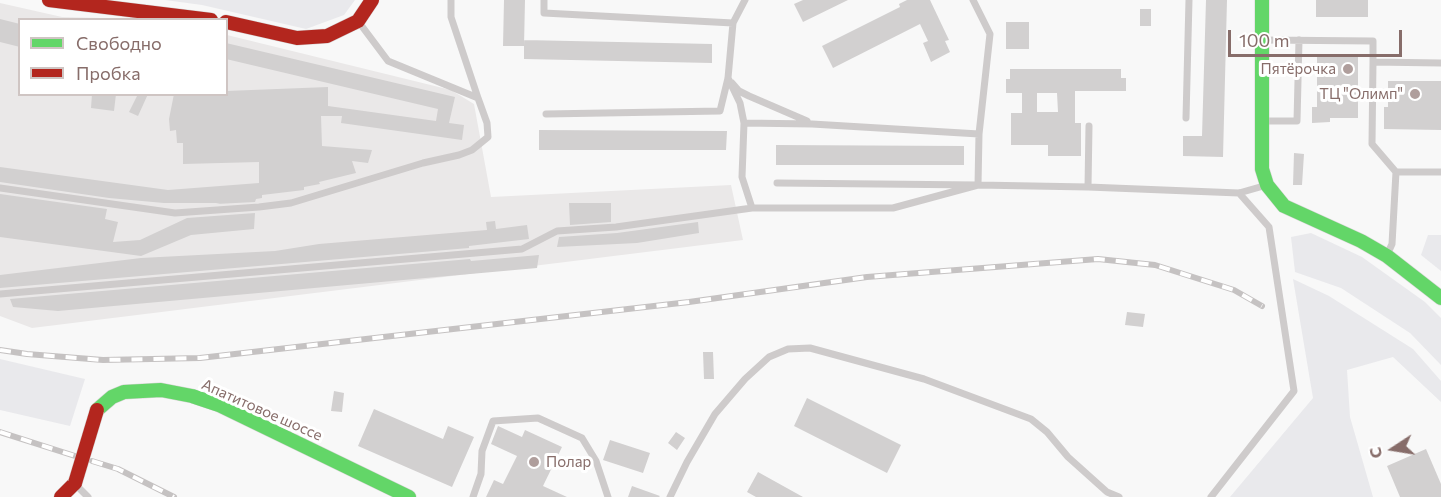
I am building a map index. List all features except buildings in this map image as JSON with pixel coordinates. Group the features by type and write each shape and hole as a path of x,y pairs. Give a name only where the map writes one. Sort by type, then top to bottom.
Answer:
{"street":[{"path":"49,0 195,18"},
{"path":"228,22 297,38 327,36 358,21 372,0"},
{"path":"1262,0 1262,169 1267,185 1284,206 1361,241 1387,256 1416,276 1441,298"},
{"name":"Апатитовое шоссе","path":"75,483 97,410 112,397 124,392 161,390 192,396 219,405 409,497"},
{"path":"61,497 75,483"}],"lane":[{"path":"0,188 175,213 291,203 472,150 488,137 487,123 452,16 451,0"},
{"path":"544,0 544,13 733,23"},
{"path":"546,114 720,111 728,78 733,23 745,0"},
{"path":"973,0 990,34 980,134 978,185"},
{"path":"1186,118 1189,0"},
{"path":"358,21 388,61 478,99"},
{"path":"1261,40 1373,41 1372,144 1396,172 1392,244 1387,256"},
{"path":"1262,122 1297,122 1299,40"},
{"path":"1373,62 1441,63"},
{"path":"728,78 740,103 744,123 742,177 752,208"},
{"path":"728,78 739,91 812,124"},
{"path":"744,123 812,124 980,134"},
{"path":"1089,126 1089,187"},
{"path":"1396,172 1441,172"},
{"path":"777,183 1089,187 1239,193 1267,185"},
{"path":"0,294 522,249 557,231 616,227 752,208 893,208 978,185"},
{"path":"1211,497 1294,391 1269,227 1239,193"},
{"path":"670,497 687,462 716,414 745,379 769,357 788,349 810,348 924,379 1031,418 1047,432 1068,457 1107,492 1119,497"},
{"path":"473,497 481,474 482,451 493,421 538,418 582,438 596,461 608,497"},
{"path":"75,483 88,497"}],"shaded area":[{"path":"165,0 355,0 344,15 306,29 202,5"},
{"path":"0,3 62,17 101,18 18,18 18,96 228,96 228,35 451,90 474,104 491,197 731,185 743,240 32,328 0,316"},
{"path":"1311,233 1362,257 1425,302 1441,318 1441,365 1410,333 1341,288 1295,272 1291,237"},
{"path":"1428,235 1441,235 1441,271 1421,255"},
{"path":"1293,279 1329,296 1413,349 1441,381 1441,402 1393,357 1347,370 1350,417 1373,497 1230,497 1313,398"},
{"path":"0,359 85,379 70,426 0,410"}],"railway":[{"path":"0,350 103,360 200,358 689,302 867,277 1098,259 1155,265 1234,290 1262,306"},
{"path":"0,432 75,456"},
{"path":"92,461 118,469 174,497"}],"traffic: fast":[{"path":"1262,0 1262,169 1267,185 1284,206 1361,241 1387,256 1441,298"},
{"path":"97,410 112,397 124,392 161,390 192,396 219,405 409,497"}],"traffic: jam":[{"path":"49,0 195,18"},
{"path":"228,22 297,38 327,36 358,21 372,0"},
{"path":"75,483 97,410"},
{"path":"61,497 75,483"}],"place":[{"name":"Пятёрочка","path":"1348,69"},
{"name":"ТЦ \"Олимп\"","path":"1415,94"},
{"name":"Полар","path":"534,462"}]}
